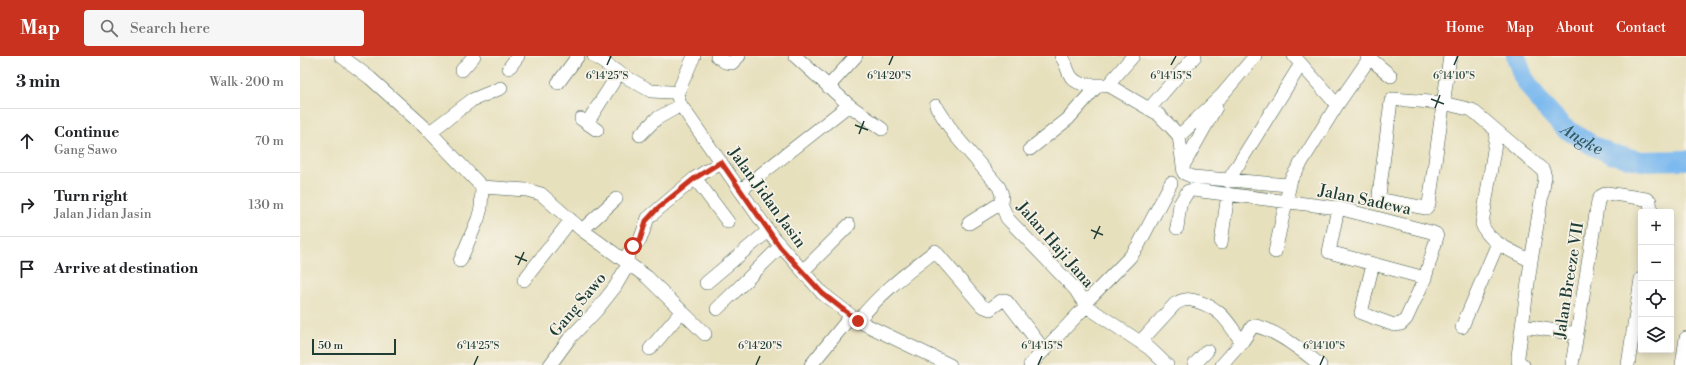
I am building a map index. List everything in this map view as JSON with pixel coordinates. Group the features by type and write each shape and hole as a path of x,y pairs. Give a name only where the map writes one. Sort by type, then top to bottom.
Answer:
{"street":[{"path":"342,56 370,78 430,132 482,187 515,188 536,192 549,200 582,230 646,277 705,334"},
{"path":"462,70 474,56"},
{"path":"509,68 518,56"},
{"path":"558,83 578,56"},
{"path":"594,56 619,73 651,91 676,97"},
{"path":"640,134 676,97 694,56"},
{"path":"717,56 725,62 732,63 739,56"},
{"path":"794,56 849,105 882,129"},
{"path":"828,87 856,56"},
{"path":"1030,149 1068,119 1133,56"},
{"path":"1149,109 1195,56"},
{"path":"1179,136 1222,95 1255,56"},
{"path":"1450,56 1443,103 1429,204 1426,208 1382,200 1378,195 1391,101 1393,98 1443,103 1472,110 1543,170 1545,177 1531,261 1520,363"},
{"path":"1275,252 1287,194 1301,161 1337,104 1369,57 1392,76"},
{"path":"1066,58 1069,74 1077,82 1089,85 1103,85 1158,114 1179,136 1184,173 1193,177 1228,181 1287,194"},
{"path":"1228,181 1297,60 1337,104"},
{"path":"588,124 619,73"},
{"path":"430,132 472,100 501,88"},
{"path":"1183,166 1222,95"},
{"name":"Jalan Jidan Jasin","path":"676,97 768,231 780,247 822,293 854,318 950,365"},
{"path":"740,190 849,105"},
{"name":"Jalan Haji Jana","path":"936,106 954,134 999,187 1002,195 1001,203 1007,218 1075,289 1085,305"},
{"path":"1497,131 1482,224 1484,230 1498,243 1531,261"},
{"name":"Gang Sawo","path":"550,365 569,339 596,311 615,287 626,268 626,261 630,250 641,237 648,218 695,178 721,162"},
{"path":"695,178 728,222"},
{"path":"1030,365 1130,258 1138,246 1171,183"},
{"path":"460,261 478,219 481,208 482,187"},
{"path":"1177,228 1182,199 1188,191 1193,190 1228,194 1287,194"},
{"name":"Jalan Breeze VII","path":"1572,365 1598,201 1601,196 1607,193 1646,199 1650,201 1652,209"},
{"path":"1221,243 1228,194"},
{"name":"Jalan Sadewa","path":"1287,194 1436,234 1437,237 1425,278"},
{"path":"582,230 616,199"},
{"path":"969,223 1001,203"},
{"path":"1338,208 1329,252 1425,278 1406,319 1401,324 1394,325 1361,313 1373,264"},
{"path":"524,280 571,220"},
{"path":"803,271 849,225"},
{"path":"706,283 768,231"},
{"path":"1462,327 1498,243"},
{"path":"717,309 780,247"},
{"path":"812,365 854,318 891,285 936,252 982,306 990,309 1005,300 1044,350"},
{"path":"1628,365 1641,281"},
{"path":"1140,342 1181,300 1188,299 1214,308 1220,312 1242,342"},
{"path":"1085,305 1149,348 1167,365"},
{"path":"650,349 682,311"},
{"path":"1523,326 1577,334"},
{"path":"1222,365 1242,342 1252,327 1258,327 1289,342 1319,365"},
{"path":"1682,365 1686,338"},
{"path":"1194,365 1207,351"}],"waterway":[{"name":"Angke","path":"1516,56 1523,77 1540,102 1563,127 1592,145 1611,154 1642,161 1686,160"}],"route":[{"path":"633,246 640,240 646,221 658,208 695,178 721,162 780,247 822,293 858,321"}]}
